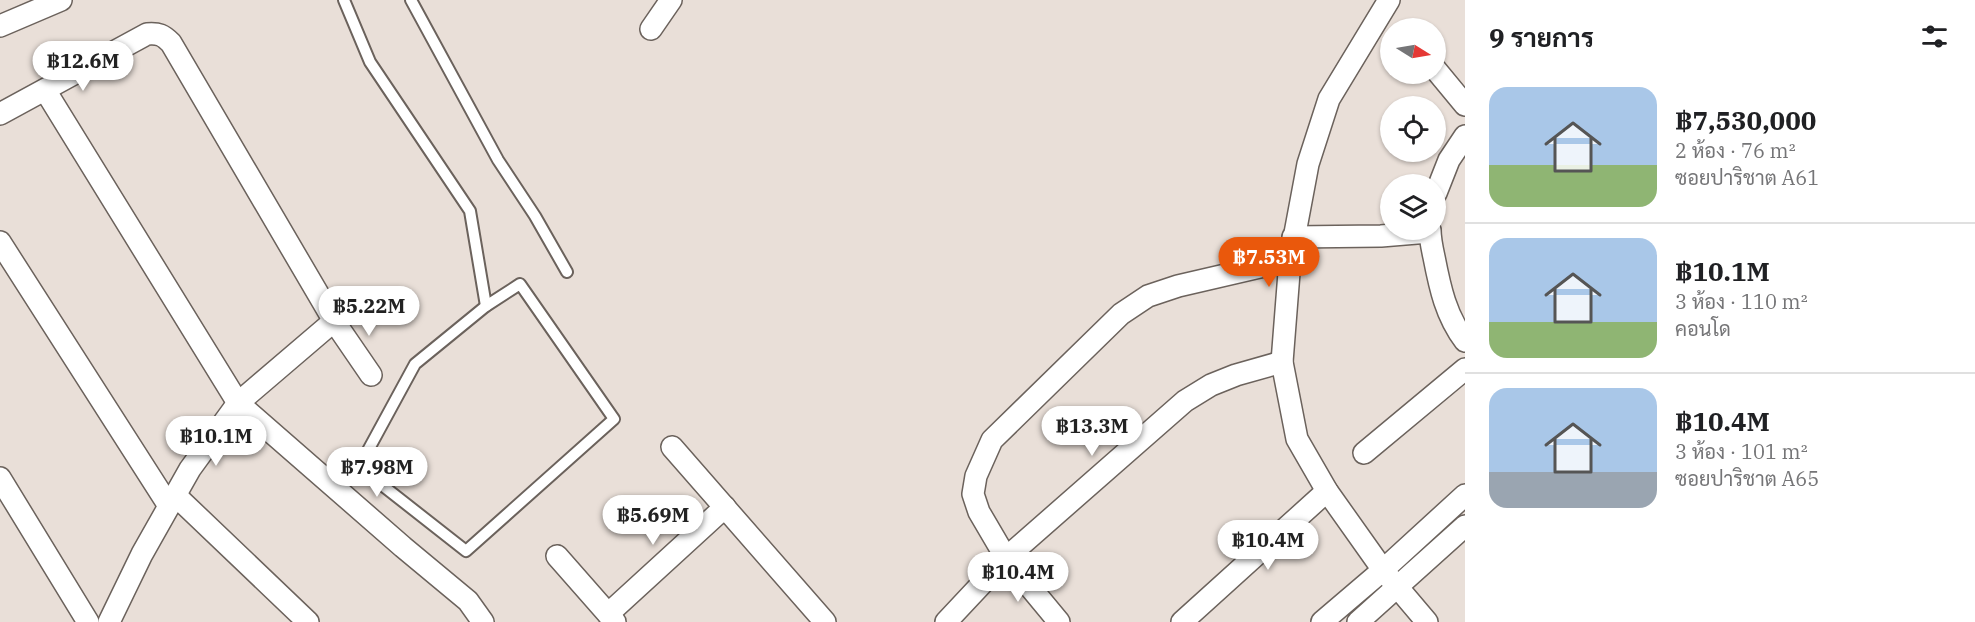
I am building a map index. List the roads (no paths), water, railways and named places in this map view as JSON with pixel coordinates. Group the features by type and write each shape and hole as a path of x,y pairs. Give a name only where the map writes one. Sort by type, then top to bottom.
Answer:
{"street":[{"path":"0,26 61,0"},
{"path":"651,29 671,0"},
{"path":"1389,0 1329,99 1308,164 1293,237 1282,362 1297,439 1327,490 1383,570 1427,622"},
{"path":"0,114 147,34 164,36 177,54 334,321 371,375"},
{"path":"1446,82 1465,105"},
{"path":"45,90 238,403 468,601 483,622"},
{"path":"1443,174 1449,160 1465,136"},
{"path":"1293,237 1380,236"},
{"path":"1432,240 1445,306 1455,328 1465,341"},
{"path":"0,242 172,501 308,622"},
{"path":"1059,622 1006,558 979,512 973,494 976,476 992,440 1120,315 1148,296 1178,286 1290,260"},
{"path":"112,621 142,554 190,469 238,403 334,321"},
{"path":"946,622 1006,558 1185,401 1211,385 1236,375 1282,362"},
{"path":"1364,453 1465,369"},
{"path":"672,447 825,622"},
{"path":"0,478 88,622"},
{"path":"1182,622 1327,490"},
{"path":"1322,622 1465,495"},
{"path":"557,556 611,618 725,507"},
{"path":"1358,622 1465,526"}],"lane":[{"path":"344,0 370,62 470,211 486,306"},
{"path":"411,0 498,159 535,216 567,272"},
{"path":"520,284 614,419 466,550 359,467 415,364 486,306 520,284"}]}
